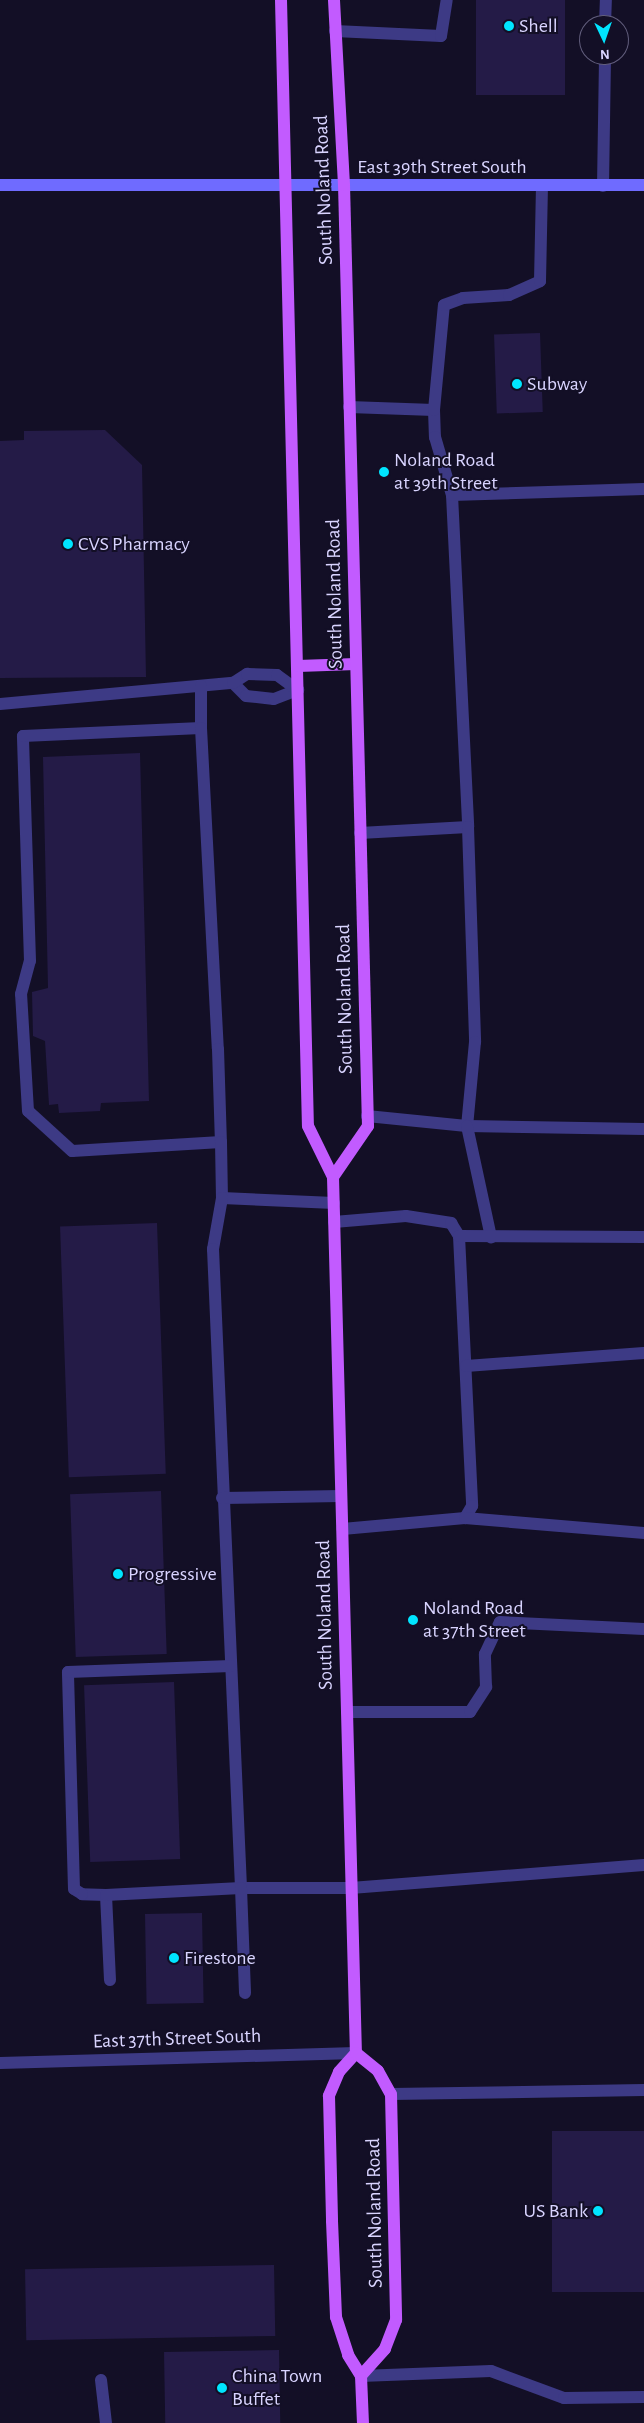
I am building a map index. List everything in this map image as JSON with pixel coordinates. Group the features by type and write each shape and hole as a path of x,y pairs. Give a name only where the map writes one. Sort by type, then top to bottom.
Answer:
{"main road":[{"name":"South Noland Road","path":"281,0 288,185 308,1126 333,1177 356,2053 339,2072 329,2106 336,2317 348,2355 362,2376 384,2350 396,2320 391,2094 378,2071 356,2053"},
{"name":"South Noland Road","path":"333,1177 368,1126 344,185 334,0"},
{"name":"East 39th Street South","path":"0,185 644,185"},
{"path":"298,666 356,664"},
{"path":"362,2376 363,2423"}],"street":[{"path":"335,31 441,36 447,0"},
{"path":"605,15 606,0"},
{"path":"603,186 605,65"},
{"path":"491,1236 467,1126 475,1042 468,827 452,494 434,437 434,410 444,305 463,298 509,295 540,281 542,186"},
{"path":"349,408 434,410"},
{"path":"452,494 644,489"},
{"path":"0,704 232,683 247,674 277,675 298,690"},
{"path":"232,683 246,696 274,699 298,690"},
{"path":"201,686 201,728 221,1142 222,1198 213,1249 222,1498 245,1993"},
{"path":"201,728 23,736 30,961 21,994 28,1111 72,1150 221,1142"},
{"path":"360,833 468,827"},
{"path":"367,1116 467,1126 644,1129"},
{"path":"222,1198 334,1203"},
{"path":"334,1222 406,1216 451,1223 459,1236 472,1506 465,1518"},
{"path":"459,1236 644,1237"},
{"path":"466,1366 644,1353"},
{"path":"222,1498 341,1496"},
{"path":"342,1530 465,1518 644,1533"},
{"path":"346,1712 470,1712 486,1687 485,1654 500,1622 644,1629"},
{"path":"231,1666 68,1672 74,1889 106,1895 241,1888 351,1888 644,1865"},
{"path":"106,1895 110,1980"},
{"name":"East 37th Street South","path":"0,2063 356,2053"},
{"path":"391,2094 644,2090"},
{"path":"362,2376 491,2370 564,2398 644,2397"},
{"path":"101,2380 106,2423"}],"building":[{"path":"476,0 565,0 565,95 476,95"},
{"path":"540,333 543,412 497,414 494,335"},
{"name":"CVS Pharmacy","path":"105,430 142,465 146,677 0,678 0,441 24,440 24,431"},
{"path":"140,753 149,1101 101,1103 100,1111 59,1113 58,1104 49,1105 45,1041 33,1036 32,992 48,988 43,757"},
{"path":"157,1223 166,1474 69,1477 60,1226"},
{"name":"Progressive","path":"161,1491 167,1654 76,1657 70,1494"},
{"path":"174,1682 180,1859 90,1862 84,1685"},
{"name":"Firestone","path":"202,1913 204,2003 147,2004 145,1914"},
{"name":"US Bank","path":"552,2131 644,2131 644,2292 552,2292"},
{"path":"274,2265 275,2336 26,2340 25,2269"},
{"name":"China Town Buffet","path":"279,2350 280,2423 165,2423 164,2352"}],"place":[{"name":"Shell","path":"509,26"},
{"name":"Subway","path":"517,384"},
{"name":"Noland Road at 39th Street","path":"384,472"},
{"name":"CVS Pharmacy","path":"68,544"},
{"name":"Progressive","path":"118,1574"},
{"name":"Noland Road at 37th Street","path":"413,1620"},
{"name":"Firestone","path":"174,1958"},
{"name":"US Bank","path":"598,2211"},
{"name":"China Town Buffet","path":"222,2388"}]}
